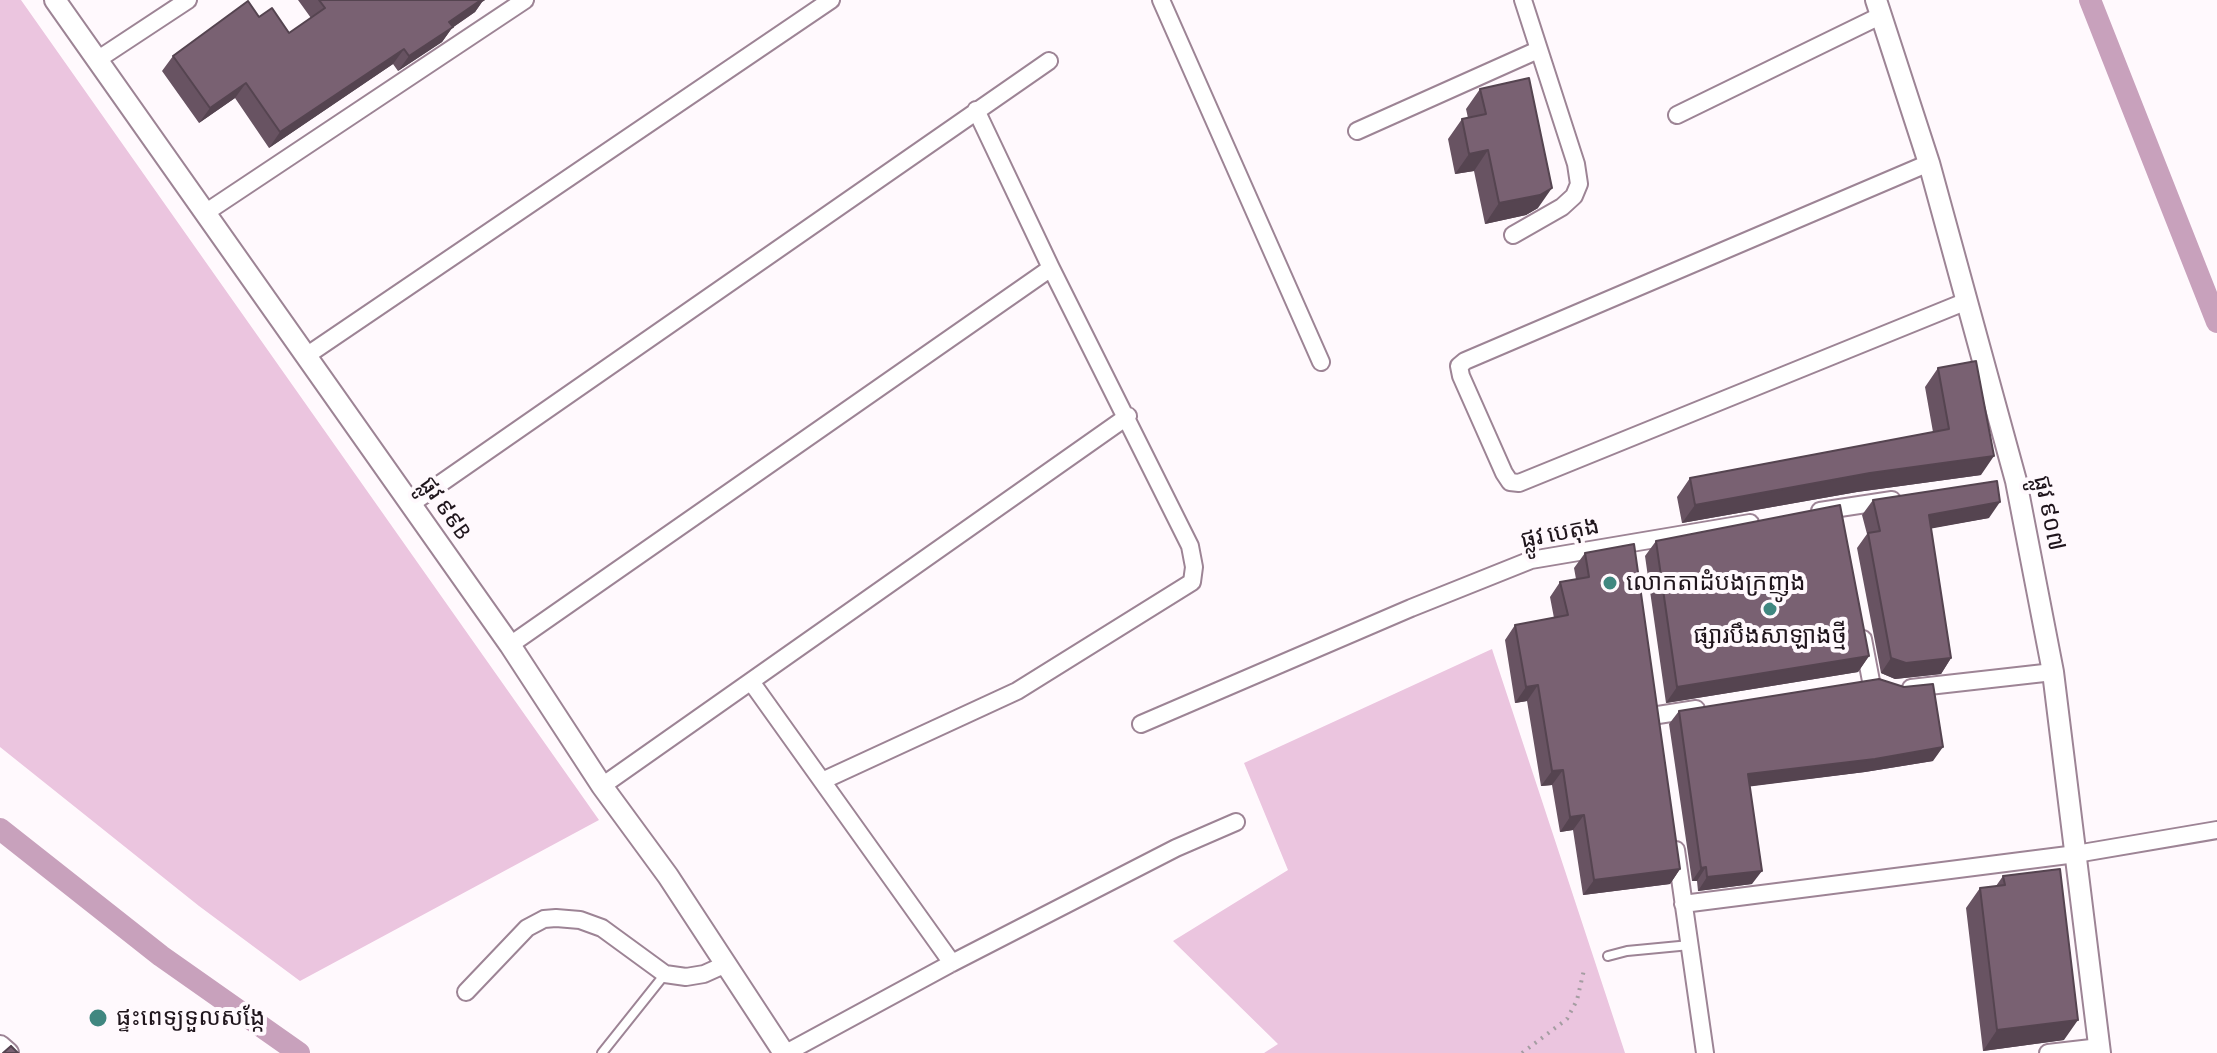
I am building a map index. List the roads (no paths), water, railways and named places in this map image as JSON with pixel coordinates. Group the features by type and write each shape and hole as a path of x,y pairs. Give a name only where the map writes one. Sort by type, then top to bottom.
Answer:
{"street":[{"name":"ផ្លូវ ៩៩B","path":"55,0 510,645 602,786 668,876 785,1053"},
{"path":"97,60 188,0"},
{"path":"205,213 525,0"},
{"path":"306,356 831,0"},
{"path":"1161,0 1321,362"},
{"path":"1513,235 1562,207 1574,196 1579,184 1576,164 1523,0"},
{"path":"1677,115 1879,8"},
{"name":"ផ្លូវ ៩០៧","path":"1879,8 1929,163 1967,301 2053,672 2100,1050"},
{"path":"1357,131 1538,50"},
{"path":"411,504 1049,61"},
{"path":"822,781 1017,691 1192,582 1194,567 1190,546 976,110"},
{"path":"1929,163 1459,366 1504,473 1510,482 1519,483 1967,301"},
{"path":"510,645 1051,268"},
{"path":"602,786 1128,416"},
{"path":"1808,513 1839,515 1912,497"},
{"name":"ផ្លូវ បេតុង","path":"1141,724 1531,560 1634,551 1764,520"},
{"path":"1860,623 1876,685 2053,672"},
{"path":"752,683 952,963"},
{"path":"1658,715 1719,705"},
{"path":"785,1053 1176,848 1236,822"},
{"path":"1683,904 2076,854 2217,830"},
{"path":"1675,841 1705,1053"},
{"path":"466,992 527,928 544,919 580,920 602,928 665,974 686,977 704,974 724,965"},
{"path":"0,1046 8,1053"},
{"path":"2048,1053 2100,1050"}],"lane":[{"path":"1608,956 1627,951 1690,945"},
{"path":"602,1053 665,974"}],"waterway":[{"path":"2090,0 2217,322"},
{"path":"0,829 161,956 299,1053"}],"place":[{"name":"លោកតាដំបងក្រញូង","path":"1610,583"},
{"name":"ផ្សារបឹងសាឡាងថ្មី","path":"1770,609"},
{"name":"ផ្ទះពេទ្យទួលសង្កែ","path":"98,1018"}]}
